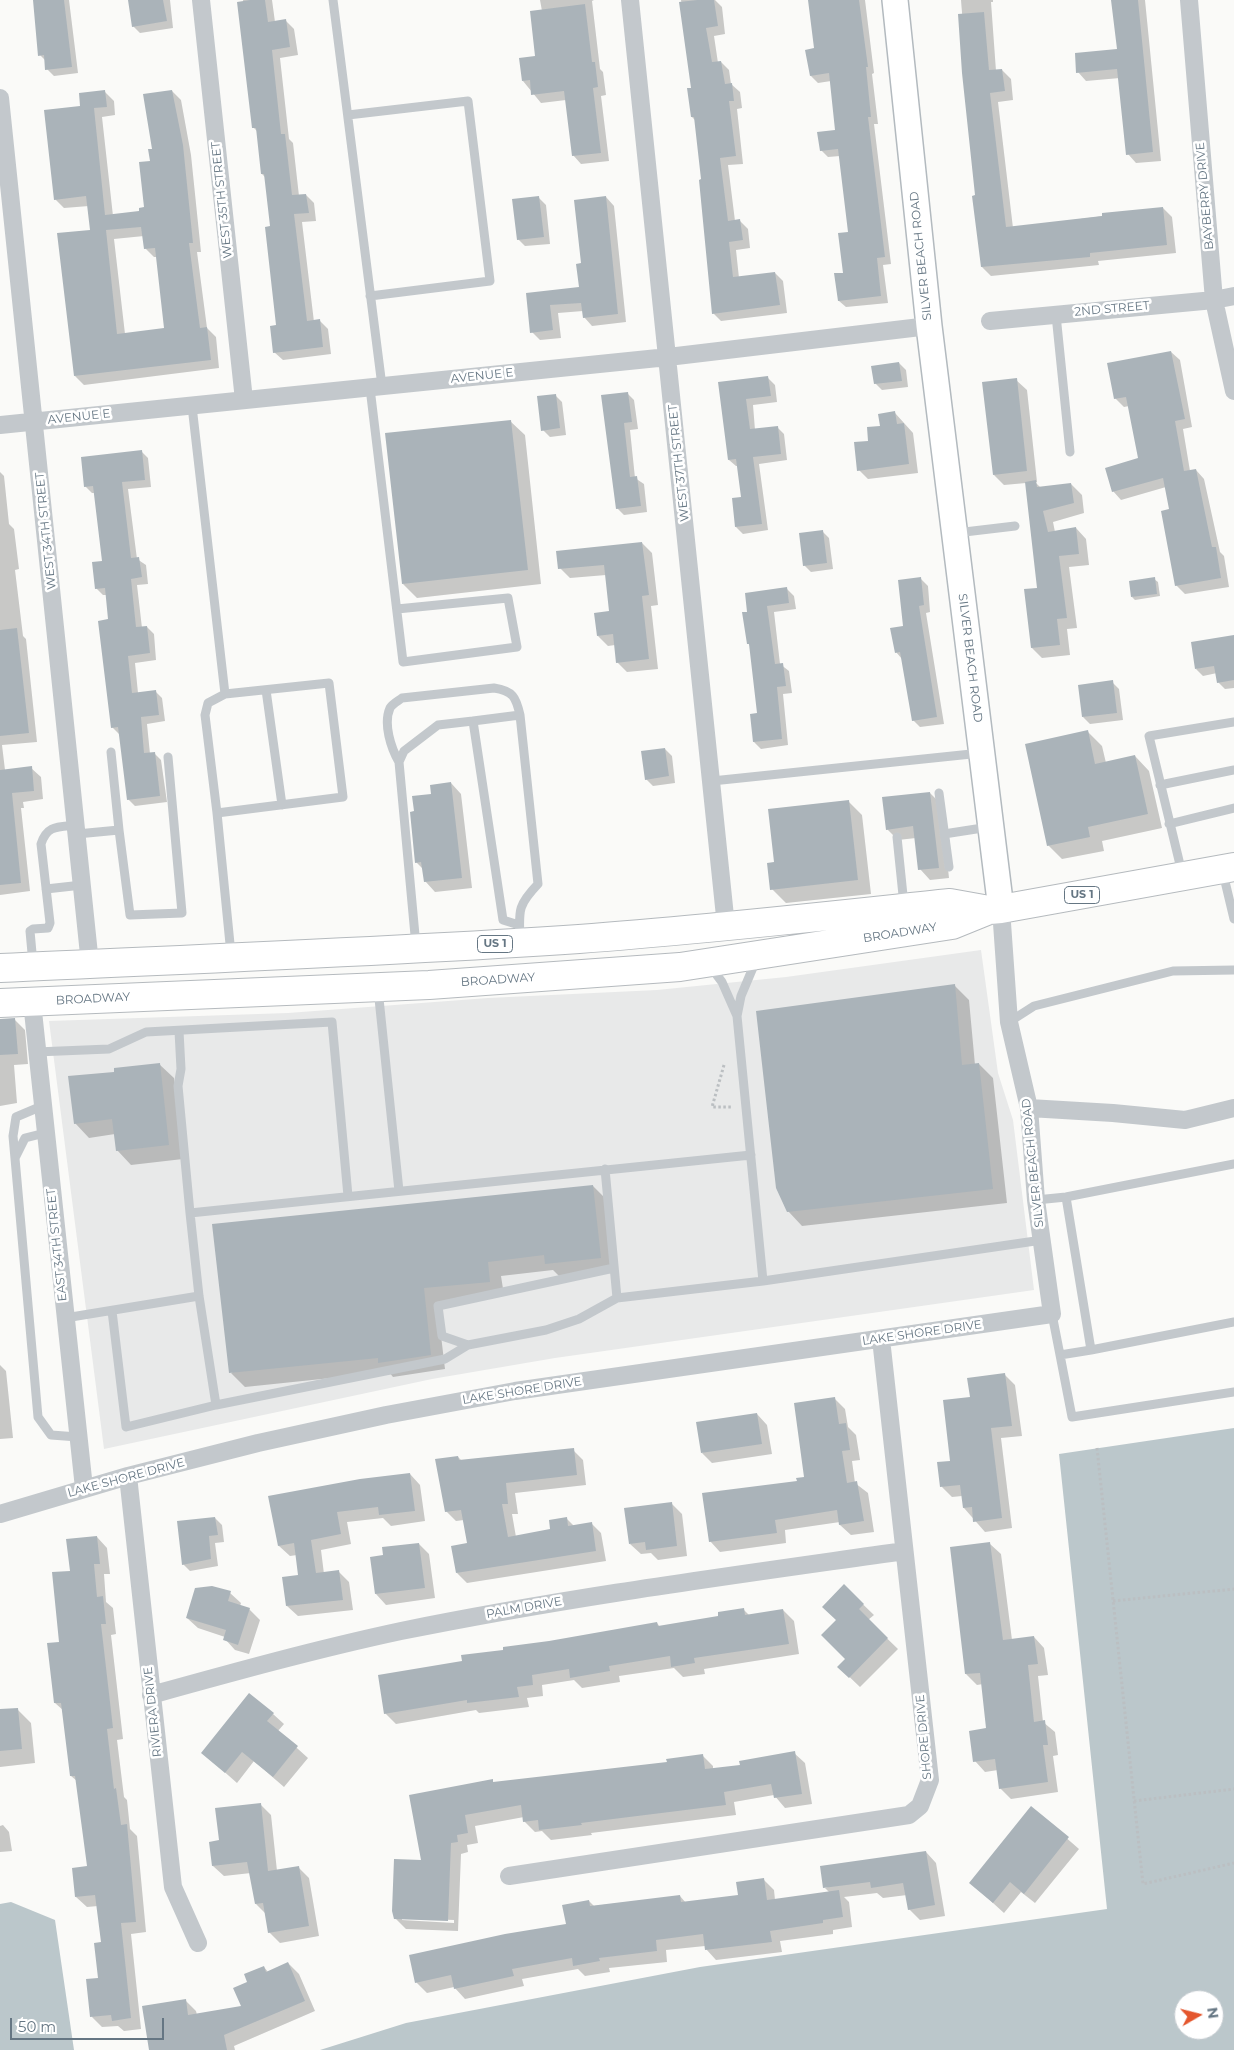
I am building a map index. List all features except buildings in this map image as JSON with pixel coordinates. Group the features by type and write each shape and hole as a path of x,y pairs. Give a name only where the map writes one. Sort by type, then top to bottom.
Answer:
{"main road":[{"name":"US 1","path":"995,909 1228,868"},
{"name":"BROADWAY","path":"0,968 416,948 520,934 579,938 726,926 950,903 995,909"},
{"name":"BROADWAY","path":"0,1003 429,985 680,967 952,925 995,909"},
{"path":"378,986 386,971 409,963 560,955 574,947 579,938"},
{"path":"32,1002 90,964"}],"street":[{"name":"WEST 35TH STREET","path":"201,0 244,400"},
{"name":"WEST 37TH STREET","path":"630,0 726,926"},
{"name":"SILVER BEACH ROAD","path":"895,0 928,326 991,827 995,909 1009,1022 1029,1108 1036,1200 1052,1314"},
{"name":"BAYBERRY DRIVE","path":"1189,0 1214,300 1234,391"},
{"name":"WEST 34TH STREET","path":"0,98 90,964"},
{"name":"2ND STREET","path":"990,321 1214,300 1234,296"},
{"name":"AVENUE E","path":"0,425 668,357 928,326"},
{"name":"EAST 34TH STREET","path":"32,1002 84,1488"},
{"path":"1029,1108 1114,1113 1185,1120 1234,1108"},
{"name":"LAKE SHORE DRIVE","path":"0,1514 128,1476 258,1443 395,1413 525,1390 1052,1314"},
{"name":"SHORE DRIVE","path":"509,1876 909,1815 920,1806 930,1780 881,1339"},
{"name":"RIVIERA DRIVE","path":"128,1476 173,1887 198,1943"},
{"name":"PALM DRIVE","path":"151,1695 277,1660 391,1634 531,1606 904,1551"}],"lane":[{"path":"333,0 370,296 376,387 397,609 403,662 517,647 508,598 397,609"},
{"path":"348,114 468,101 490,281 370,296"},
{"path":"1056,314 1070,452"},
{"path":"192,406 225,694"},
{"path":"954,534 1015,526"},
{"path":"217,813 344,797 330,683 225,694 208,703 205,716 232,957"},
{"path":"416,948 399,762 392,749 388,719 391,706 402,698 494,688 506,690 513,695 520,715 538,884 526,897 518,913 520,934"},
{"path":"266,690 282,805"},
{"path":"399,762 404,751 438,725 520,715"},
{"path":"474,721 503,920 520,934"},
{"path":"1183,877 1149,736 1234,722"},
{"path":"111,752 130,915 182,913 168,757"},
{"path":"712,781 982,753"},
{"path":"1160,785 1234,770"},
{"path":"939,793 949,868"},
{"path":"1170,824 1234,808"},
{"path":"944,834 991,827"},
{"path":"33,966 30,931 48,928 50,923 41,844 44,834 50,829 119,830"},
{"path":"897,837 905,908"},
{"path":"1228,868 1234,919"},
{"path":"46,889 82,885"},
{"path":"758,955 741,996 737,1016 763,1281"},
{"path":"707,963 723,985 737,1016"},
{"path":"1009,1022 1034,1006 1173,971 1234,970"},
{"path":"378,986 399,1191"},
{"path":"36,1052 109,1048 146,1032 332,1022 348,1196"},
{"path":"178,1031 181,1069 178,1086 190,1213 199,1296 216,1405"},
{"path":"42,1106 16,1117 13,1136 38,1417 51,1435 78,1437"},
{"path":"15,1159 25,1138 45,1134"},
{"path":"190,1213 751,1155"},
{"path":"1036,1200 1066,1197 1234,1164"},
{"path":"605,1169 616,1298"},
{"path":"1066,1197 1091,1350"},
{"path":"112,1312 126,1426 216,1405 446,1359 468,1345 546,1330 579,1319 616,1298 763,1281 1042,1240"},
{"path":"468,1345 442,1336 438,1306 614,1268"},
{"path":"65,1318 112,1312 199,1296"},
{"path":"1052,1314 1072,1416 1234,1392"},
{"path":"1060,1355 1234,1322"}],"path":[{"path":"724,1065 712,1107 732,1107"},
{"path":"1097,1448 1143,1884 1234,1863"},
{"path":"1113,1601 1234,1589"},
{"path":"1134,1801 1234,1789"}],"shaded area":[{"path":"981,950 998,1073 1013,1120 1034,1290 555,1358 432,1379 104,1449 49,1021 288,1013 488,998 657,990 786,977"},
{"path":"1234,1428 1234,2050 320,2050 406,2023 700,1967 1107,1909 1059,1454"},
{"path":"11,1902 55,1920 74,2050 0,2050 0,1904"}]}
